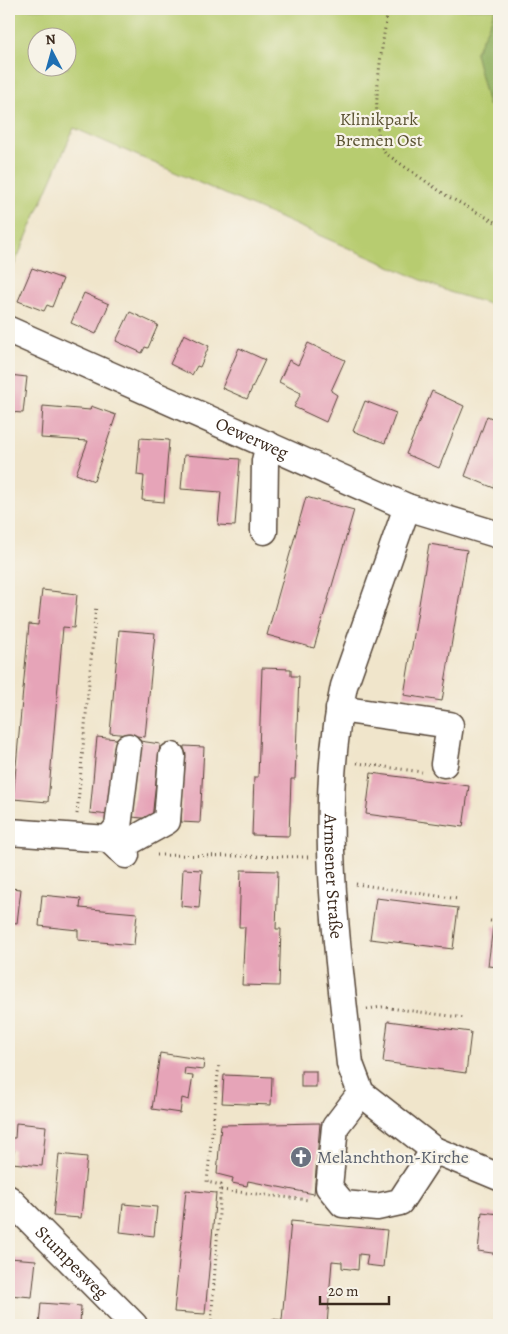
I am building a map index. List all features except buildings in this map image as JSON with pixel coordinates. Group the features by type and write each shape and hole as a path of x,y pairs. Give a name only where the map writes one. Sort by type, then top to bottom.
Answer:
{"street":[{"name":"Oewerweg","path":"9,330 407,507 499,535"},
{"path":"264,531 265,461 268,445"},
{"name":"Armsener Straße","path":"361,1093 350,1064 344,1012 329,815 339,709 344,686 407,507"},
{"path":"339,709 450,725 433,768"},
{"path":"117,847 128,747"},
{"path":"9,832 75,837 117,847 167,821 172,756"},
{"path":"434,1150 400,1202 376,1207 343,1204 329,1187 335,1127 361,1093 434,1150 499,1177"},
{"name":"Stumpesweg","path":"9,1199 134,1325"}],"path":[{"path":"388,9 376,116 379,144 385,153 447,196 499,224"},
{"path":"75,837 96,605"},
{"path":"334,760 433,768"},
{"path":"117,847 333,869 458,898"},
{"path":"490,921 499,922"},
{"path":"344,1012 382,1007 466,1018"},
{"path":"211,1325 221,1185 207,1182 219,1064"},
{"path":"221,1190 321,1201 336,1196"}],"green space":[{"name":"Klinikpark Bremen Ost","path":"9,9 499,9 499,307 449,292 74,128 9,277"},
{"path":"495,9 499,9 499,112 488,105 475,53"}],"place":[{"name":"Melanchthon-Kirche","path":"301,1157"}]}
